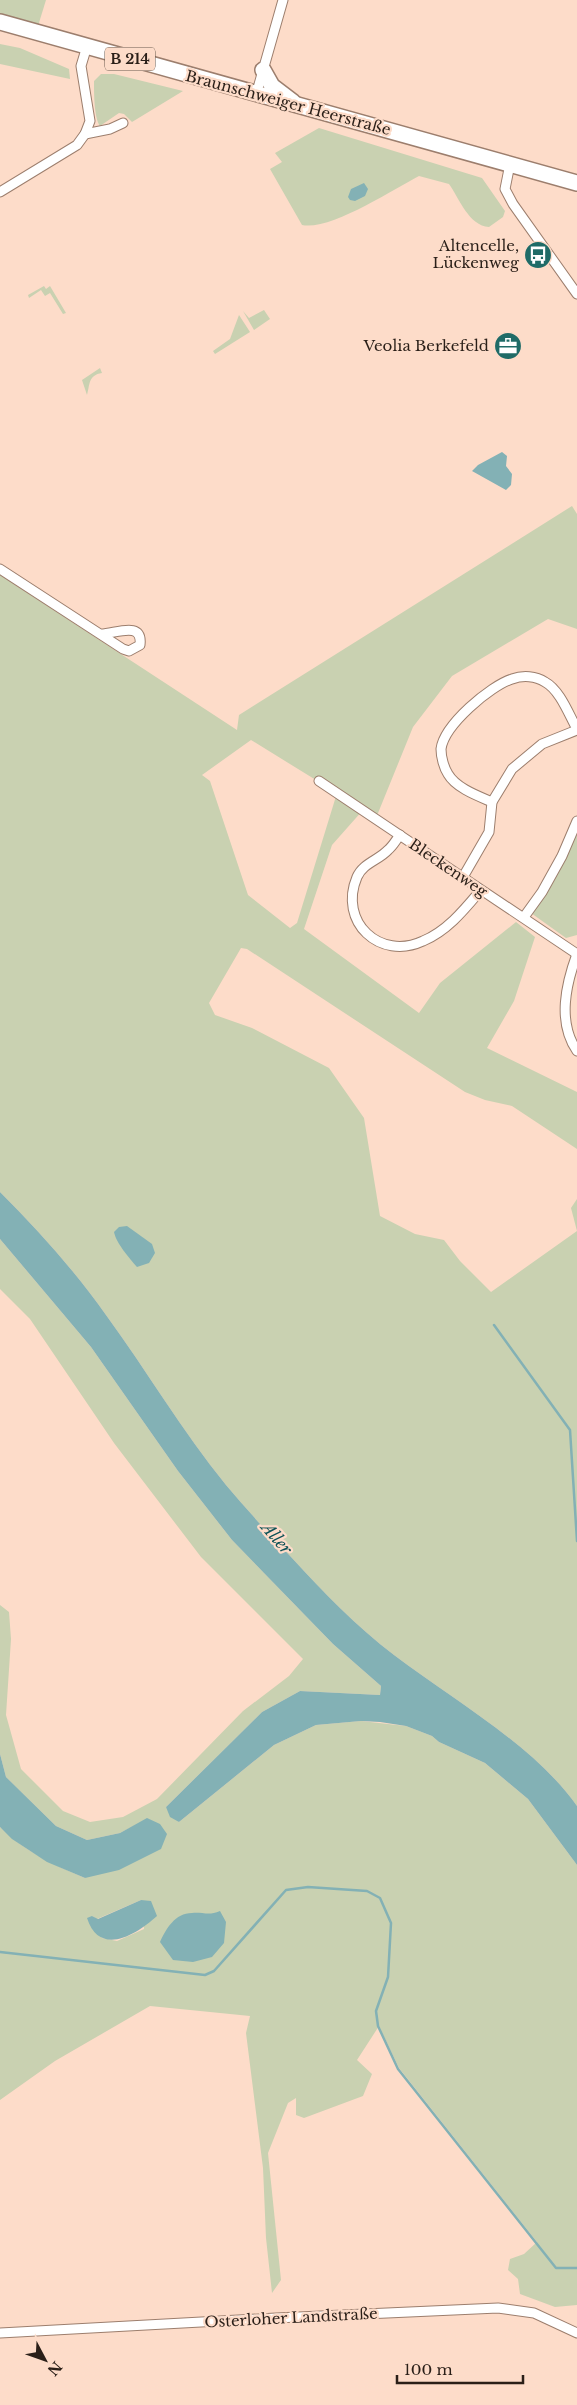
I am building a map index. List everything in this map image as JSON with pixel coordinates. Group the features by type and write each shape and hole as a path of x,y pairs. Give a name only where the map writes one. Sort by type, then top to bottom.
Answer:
{"main road":[{"name":"Braunschweiger Heerstraße","path":"0,22 256,95 577,183"},
{"path":"263,70 272,86 300,107"}],"street":[{"path":"256,95 284,0"},
{"path":"0,192 77,145 85,134 90,121 81,66 87,46"},
{"path":"85,134 110,129 123,123"},
{"path":"510,164 505,189 513,204 577,294"},
{"path":"0,569 129,654 140,645 141,638 137,632 130,629 101,634"},
{"path":"463,877 489,832 492,802 512,769 542,744 577,729 555,691 546,682 528,676 512,679 493,688 469,708 450,728 441,748 448,776 465,789 492,802"},
{"name":"Bleckenweg","path":"319,781 463,877 480,891 524,917 577,954"},
{"path":"524,917 542,892 562,856 577,821"},
{"path":"400,835 388,851 370,861 357,876 352,896 353,913 365,932 384,946 400,948 424,942 452,923 480,891"},
{"path":"577,954 568,977 565,998 567,1030 577,1050"},
{"name":"Osterloher Landstraße","path":"0,2333 285,2317 498,2308 534,2313 577,2333"}],"green space":[{"path":"0,0 46,0 38,26 0,15"},
{"path":"0,44 20,48 69,69 70,79 0,64"},
{"path":"101,74 114,74 183,91 132,122 124,114 119,113 100,126 95,111 94,81"},
{"path":"319,128 482,178 505,211 503,217 489,227 482,225 470,217 449,184 419,176 344,216 314,225 302,225 270,169 282,162 275,153"},
{"path":"44,286 46,289 50,286 66,313 63,314 50,293 45,296 41,290 29,298 28,295"},
{"path":"264,310 270,319 254,330 243,311 249,318"},
{"path":"239,315 250,332 215,354 213,351 230,339"},
{"path":"100,368 102,373 92,378 87,395 82,380"},
{"path":"572,506 577,514 577,629 548,619 452,676 413,727 376,818 363,810 332,845 304,929 419,1013 440,983 516,922 535,937 514,1001 487,1048 577,1092 577,1149 512,1106 485,1100 465,1092 247,949 241,948 209,1003 215,1015 252,1028 329,1068 364,1118 380,1216 415,1234 444,1240 460,1261 491,1292 577,1231 577,1806 539,1763 516,1743 380,1644 341,1609 304,1571 226,1485 82,1283 42,1236 0,1192 0,575 237,730 239,715","holes":["251,740 337,793 297,923 290,928 248,895 210,781 202,775"]},
{"path":"577,825 577,935 566,938 531,913"},
{"path":"577,1199 577,1231 571,1208"},
{"path":"0,1239 91,1347 178,1471 232,1540 333,1644 381,1686 380,1695 300,1691 262,1712 166,1807 179,1822 274,1745 316,1725 361,1721 406,1726 432,1736 439,1742 485,1763 528,1799 577,1865 577,2305 555,2307 520,2294 518,2279 508,2270 510,2259 524,2254 537,2242 399,2068 379,2026 357,2060 372,2074 363,2096 304,2118 296,2115 296,2098 288,2103 268,2153 281,2280 272,2293 266,2238 263,2168 246,2033 250,2016 150,2006 55,2061 0,2100 0,1827 9,1836 40,1857 85,1878 147,1819 120,1833 87,1840 56,1826 6,1777 0,1754 0,1605 9,1612 11,1639 6,1715 21,1769 63,1811 90,1822 123,1817 157,1799 243,1711 289,1676 303,1659 201,1557 114,1443 30,1319 0,1289","holes":["141,1900 144,1929 117,1941 102,1938 92,1916 97,1919"]}],"water":[{"path":"364,183 368,189 365,196 355,201 350,200 348,197 351,189"},
{"path":"502,452 507,456 506,466 512,474 511,485 506,490 472,471 478,465"},
{"path":"0,1192 42,1236 82,1283 121,1336 194,1444 226,1485 316,1584 380,1644 492,1724 539,1763 559,1784 577,1806 577,1865 528,1799 485,1763 439,1742 432,1736 406,1726 380,1722 361,1721 316,1725 274,1745 179,1822 170,1817 166,1807 262,1712 300,1691 380,1695 381,1686 333,1644 232,1540 178,1471 91,1347 0,1239"},
{"path":"127,1226 152,1244 155,1253 149,1263 137,1267 120,1246 114,1232 119,1227"},
{"path":"0,1754 6,1777 56,1826 87,1840 120,1833 147,1818 160,1824 167,1834 161,1849 119,1870 85,1878 47,1862 12,1839 0,1827"},
{"path":"141,1900 151,1901 157,1916 139,1930 119,1939 110,1940 101,1937 93,1930 87,1918 92,1916 98,1919"},
{"path":"220,1911 226,1922 224,1943 212,1957 193,1962 173,1960 160,1942 172,1923 186,1914 209,1914"}],"waterway":[{"path":"494,1325 570,1430 577,1541"},
{"path":"0,1952 205,1975 214,1971 286,1890 308,1887 367,1891 380,1898 391,1923 388,1977 376,2011 378,2026 398,2069 556,2268 577,2268"}],"place":[{"name":"Altencelle, Lückenweg","path":"538,255"},
{"name":"Veolia Berkefeld","path":"508,346"}],"water label":[{"name":"Aller","path":"277,1538"}]}
